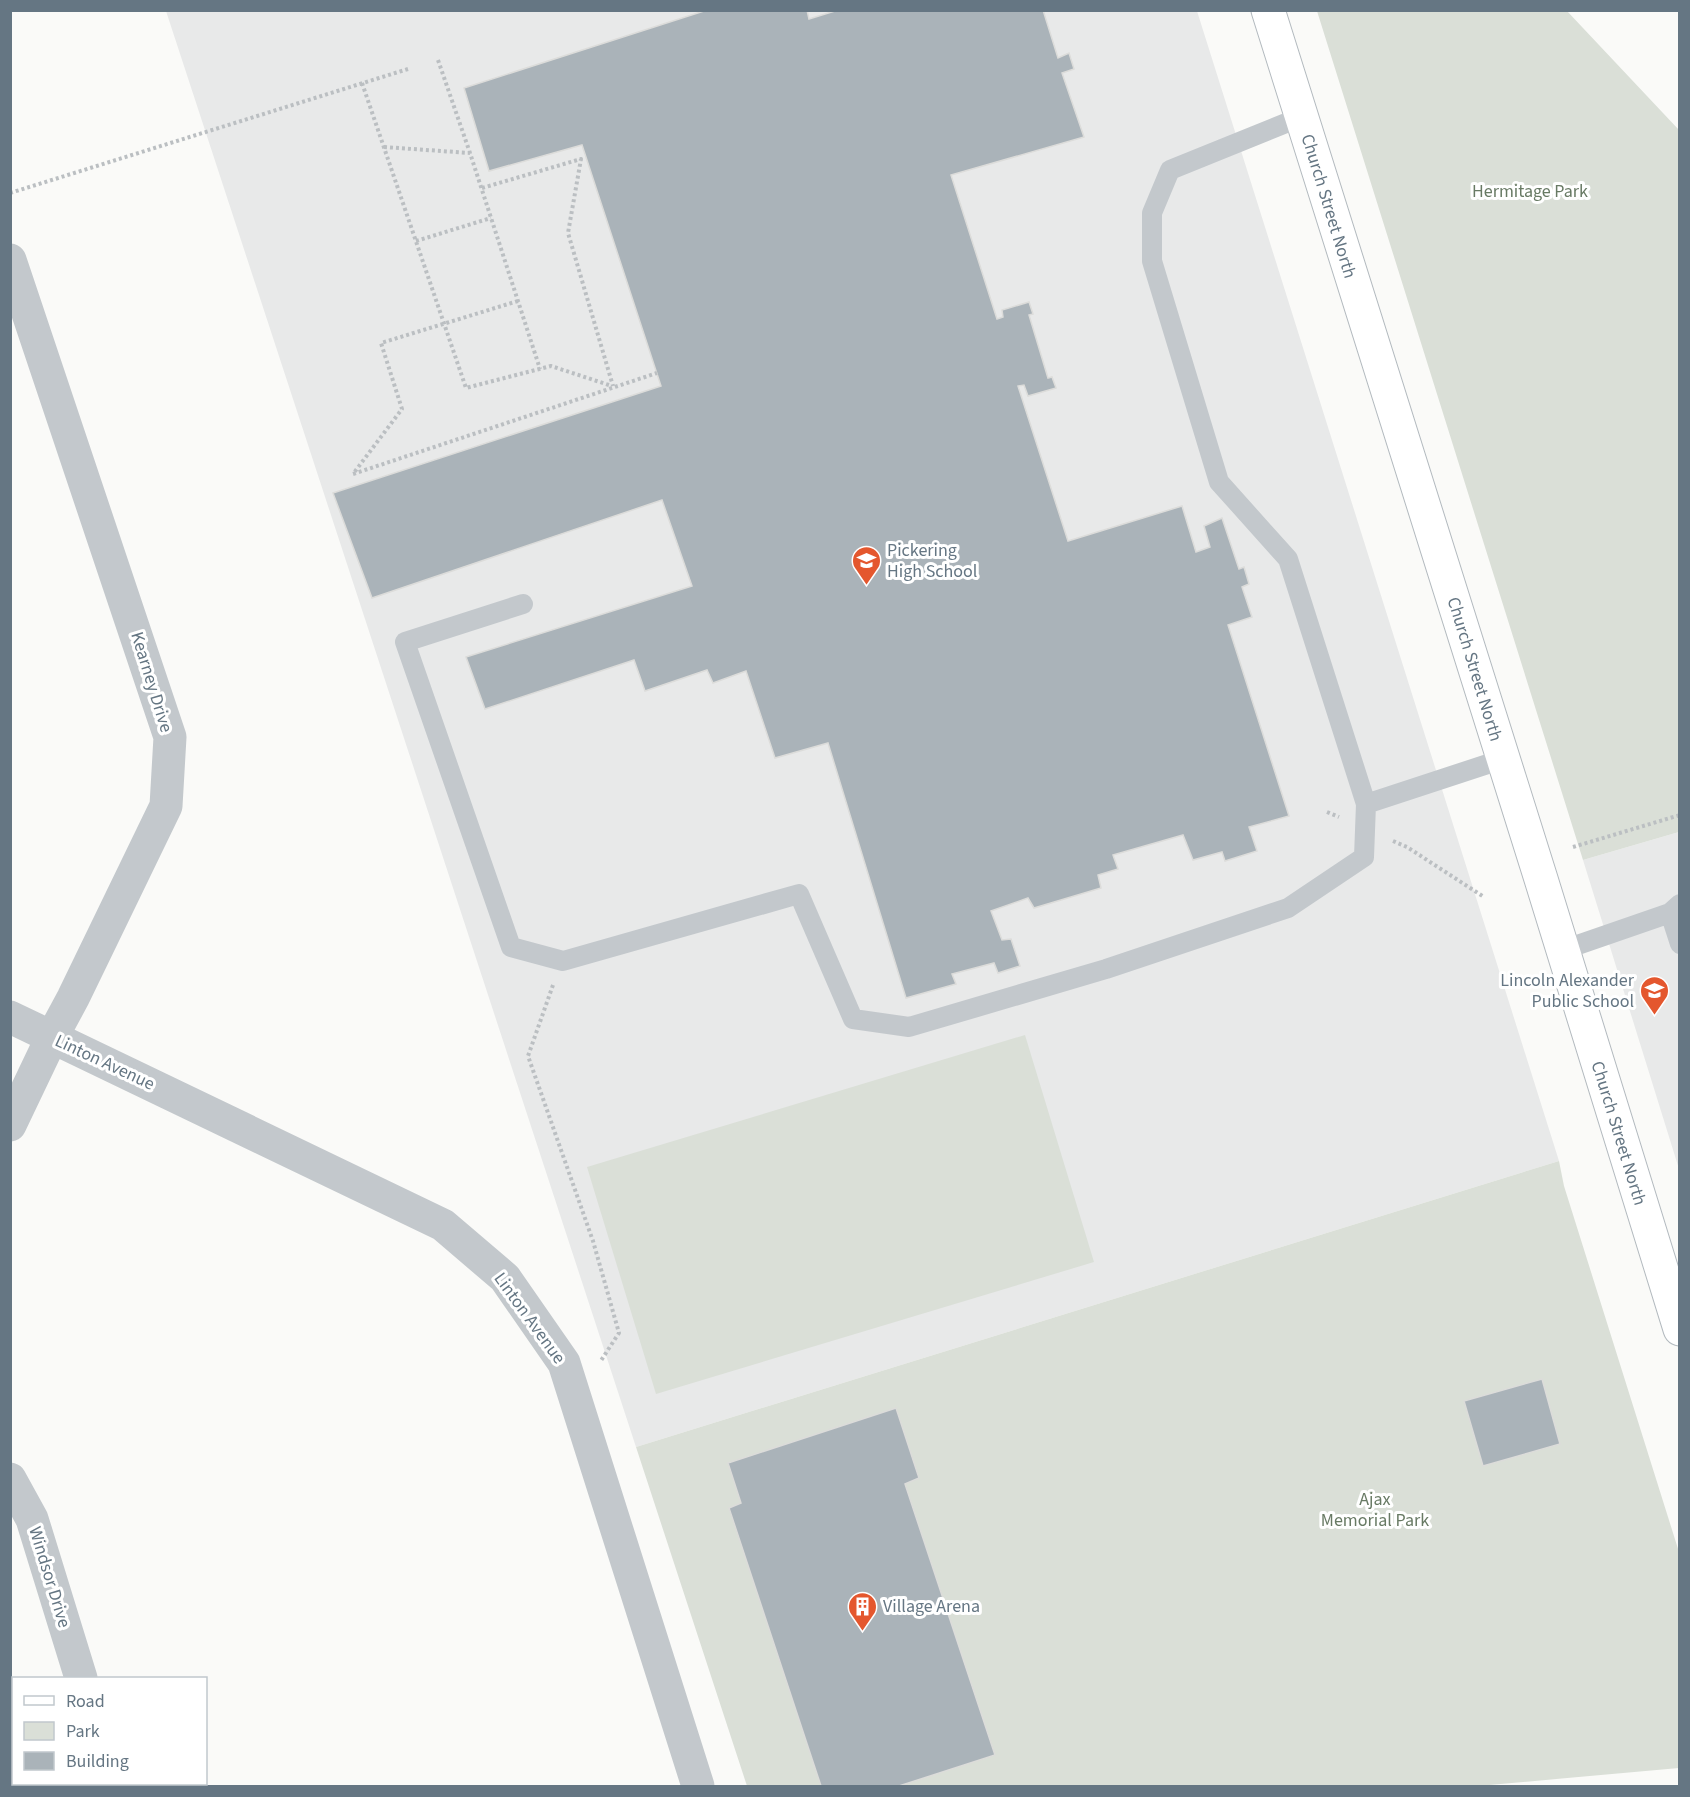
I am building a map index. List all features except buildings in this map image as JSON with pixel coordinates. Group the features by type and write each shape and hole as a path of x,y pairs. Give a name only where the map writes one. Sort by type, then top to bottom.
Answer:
{"street":[{"name":"Church Street North","path":"1268,10 1680,1329"},
{"name":"Kearney Drive","path":"10,260 170,737 166,806 10,1125"},
{"name":"Linton Avenue","path":"10,1017 443,1225 505,1278 564,1363 699,1786"},
{"name":"Windsor Drive","path":"10,1479 32,1519 81,1677"}],"lane":[{"path":"523,604 405,642 511,947 562,961 799,894 853,1019 909,1027 1106,969 1288,908 1364,857 1366,804 1288,559 1219,482 1152,261 1152,213 1170,170 1301,117"},
{"path":"1366,804 1503,759"},
{"path":"1563,950 1675,909 1680,944"}],"path":[{"path":"438,60 540,369"},
{"path":"10,193 408,69"},
{"path":"362,83 466,388 551,366 613,386"},
{"path":"384,147 470,153"},
{"path":"482,188 581,159 568,233 613,386"},
{"path":"416,241 491,218"},
{"path":"518,301 381,343 402,409 353,474 657,373"},
{"path":"1327,812 1407,847 1484,897"},
{"path":"1572,847 1680,815"},
{"path":"562,961 528,1056 593,1241 619,1333 597,1367"}],"shaded area":[{"name":"Pickering High School","path":"166,11 1197,11 1559,1161 636,1447"},
{"name":"Lincoln Alexander Public School","path":"1679,832 1679,1169 1583,860"}],"green space":[{"name":"Hermitage Park","path":"1317,11 1567,11 1679,130 1679,832 1583,860"},
{"path":"1025,1035 1094,1262 656,1394 587,1167"},
{"name":"Ajax Memorial Park","path":"1559,1161 1564,1186 1679,1552 1679,1768 1478,1786 747,1786 636,1447"}],"place":[{"name":"Pickering High School","path":"866,586"},
{"name":"Lincoln Alexander Public School","path":"1655,1016"},
{"name":"Village Arena","path":"862,1632"}]}
